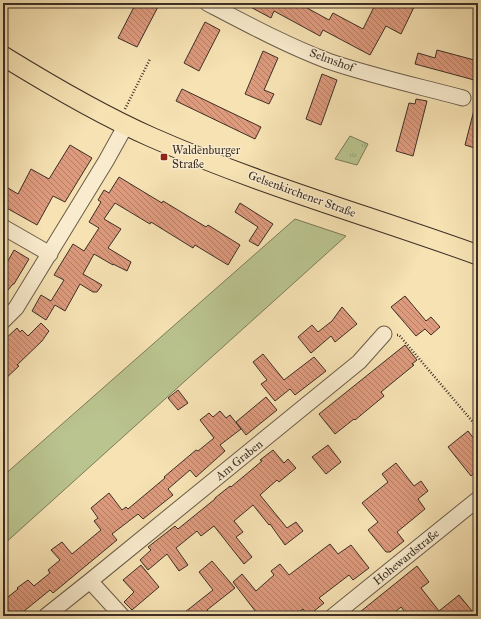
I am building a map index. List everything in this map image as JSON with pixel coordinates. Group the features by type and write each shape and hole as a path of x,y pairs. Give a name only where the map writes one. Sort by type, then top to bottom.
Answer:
{"main road":[{"name":"Gelsenkirchener Straße","path":"3,56 104,114 151,138 319,201 478,255"}],"street":[{"name":"Selmshof","path":"207,3 276,39 328,61 463,98"},
{"path":"3,321 16,308 106,161 122,123"},
{"path":"3,227 50,254"},
{"name":"Am Graben","path":"46,616 359,362 384,334"},
{"name":"Hohewardstraße","path":"333,616 478,499"},
{"path":"90,581 122,616"}],"path":[{"path":"122,123 150,59"},
{"path":"384,334 400,335 478,428"}],"green space":[{"path":"350,136 368,144 357,165 335,159"},
{"path":"295,219 346,236 3,545 3,476"}],"building":[{"path":"136,3 160,3 137,47 118,38"},
{"path":"243,3 298,3 329,20 333,13 363,29 376,3 416,3 401,34 386,26 370,55 323,30 320,36 274,11 271,18"},
{"path":"205,22 220,30 199,71 184,63"},
{"path":"437,50 478,61 478,81 415,64 418,53 435,58"},
{"path":"263,51 278,58 264,90 274,94 269,104 245,94"},
{"path":"322,74 337,80 321,125 306,119"},
{"path":"182,89 261,127 255,139 176,101"},
{"path":"416,99 427,101 413,156 396,151 409,103 415,104"},
{"path":"474,110 478,110 478,149 465,145"},
{"path":"70,145 92,158 65,202 53,196 37,225 3,206 3,185 18,194 31,169 49,179"},
{"path":"119,177 206,227 208,225 240,245 228,265 195,245 193,248 151,222 150,224 115,203 104,219 121,229 108,248 131,262 127,271 94,254 83,274 102,285 97,292 93,292 80,284 65,311 55,305 46,320 32,311 41,295 51,301 64,280 54,275 73,244 84,251 99,228 89,222 101,202 98,200 104,190 109,193"},
{"path":"240,203 273,224 258,246 249,241 258,227 235,212"},
{"path":"14,250 29,259 14,284 3,296 3,270"},
{"path":"405,296 426,321 431,317 440,327 431,335 425,329 416,336 391,307"},
{"path":"342,307 357,324 335,342 331,336 311,353 298,337 312,325 318,332 332,321"},
{"path":"41,323 49,331 42,341 17,365 19,366 3,381 3,341 17,328 20,332 22,330 28,336"},
{"path":"405,345 417,360 412,364 414,365 381,392 384,396 335,434 319,414"},
{"path":"263,354 284,380 314,357 326,371 295,395 290,389 275,401 261,384 267,380 253,362"},
{"path":"178,390 188,403 178,410 168,398"},
{"path":"266,397 277,410 246,435 236,422"},
{"path":"220,411 226,418 230,415 241,429 220,445 225,451 196,477 190,470 168,489 173,495 143,519 138,514 112,534 117,540 53,593 50,590 18,616 3,616 3,601 28,580 34,586 50,573 48,570 60,560 51,550 62,542 72,554 101,530 94,521 98,518 91,508 109,493 122,510 126,507 128,509 196,450 198,451 214,438 200,420 209,413 213,417"},
{"path":"468,431 478,444 478,470 471,476 448,447"},
{"path":"328,445 341,462 326,474 312,457"},
{"path":"273,450 284,463 288,459 296,468 279,482 277,480 260,495 287,528 296,522 303,531 285,545 270,524 269,525 253,505 234,521 243,532 236,537 252,557 244,564 214,526 201,536 197,531 176,548 188,565 179,571 167,554 148,570 140,560 151,550 148,547 175,526 178,529 230,486 231,487"},
{"path":"396,463 414,486 421,481 428,491 418,499 425,509 397,532 404,541 390,552 386,552 368,530 378,522 362,503 388,482 382,474"},
{"path":"330,544 338,554 351,545 369,568 353,580 349,575 319,598 324,603 308,616 303,609 294,616 259,616 233,582 242,574 256,591 274,575 271,571 280,564 289,575"},
{"path":"212,561 235,588 207,610 212,616 180,616 213,590 199,572"},
{"path":"141,565 159,587 132,610 124,602 134,592 123,580"},
{"path":"417,566 429,582 421,588 439,611 459,595 476,616 408,616 401,607 390,616 355,616"}],"place":[{"name":"Waldenburger Straße","path":"164,157"}]}
